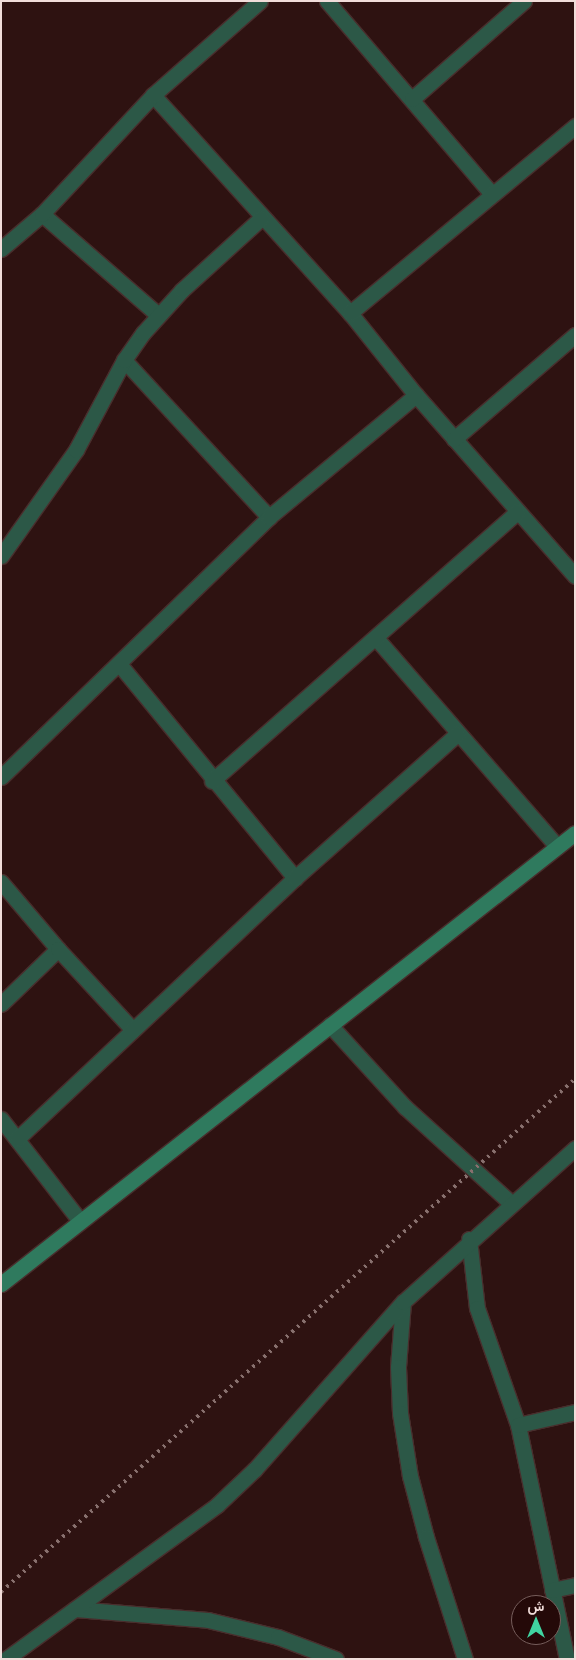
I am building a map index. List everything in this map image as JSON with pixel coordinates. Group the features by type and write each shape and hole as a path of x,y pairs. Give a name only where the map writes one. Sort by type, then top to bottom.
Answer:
{"main road":[{"path":"1,1284 575,833"}],"street":[{"path":"1,249 42,214 153,95 260,1"},
{"path":"327,1 412,98 492,194"},
{"path":"412,98 524,1"},
{"path":"153,95 262,218 350,313 416,395 575,576"},
{"path":"350,313 575,126"},
{"path":"42,214 158,314"},
{"path":"1,556 76,450 124,360 158,314 262,218"},
{"path":"454,439 575,335"},
{"path":"124,360 269,517"},
{"path":"1,777 120,665 269,517 416,395"},
{"path":"212,781 517,512"},
{"path":"376,638 557,846"},
{"path":"120,665 212,781 294,878"},
{"path":"17,1139 294,878 458,734"},
{"path":"1,882 58,949 132,1029"},
{"path":"1,1004 58,949"},
{"path":"330,1025 405,1107 511,1202"},
{"path":"1,1119 80,1221"},
{"path":"6,1659 204,1515 255,1469 403,1302 469,1239 575,1148"},
{"path":"469,1239 477,1308 518,1425 567,1659"},
{"path":"403,1302 398,1367 400,1413 409,1467 426,1538 465,1659"},
{"path":"518,1425 575,1412"},
{"path":"552,1590 575,1585"},
{"path":"76,1609 208,1620 278,1637 336,1659"}],"railway":[{"path":"1,1592 575,1079"}]}
